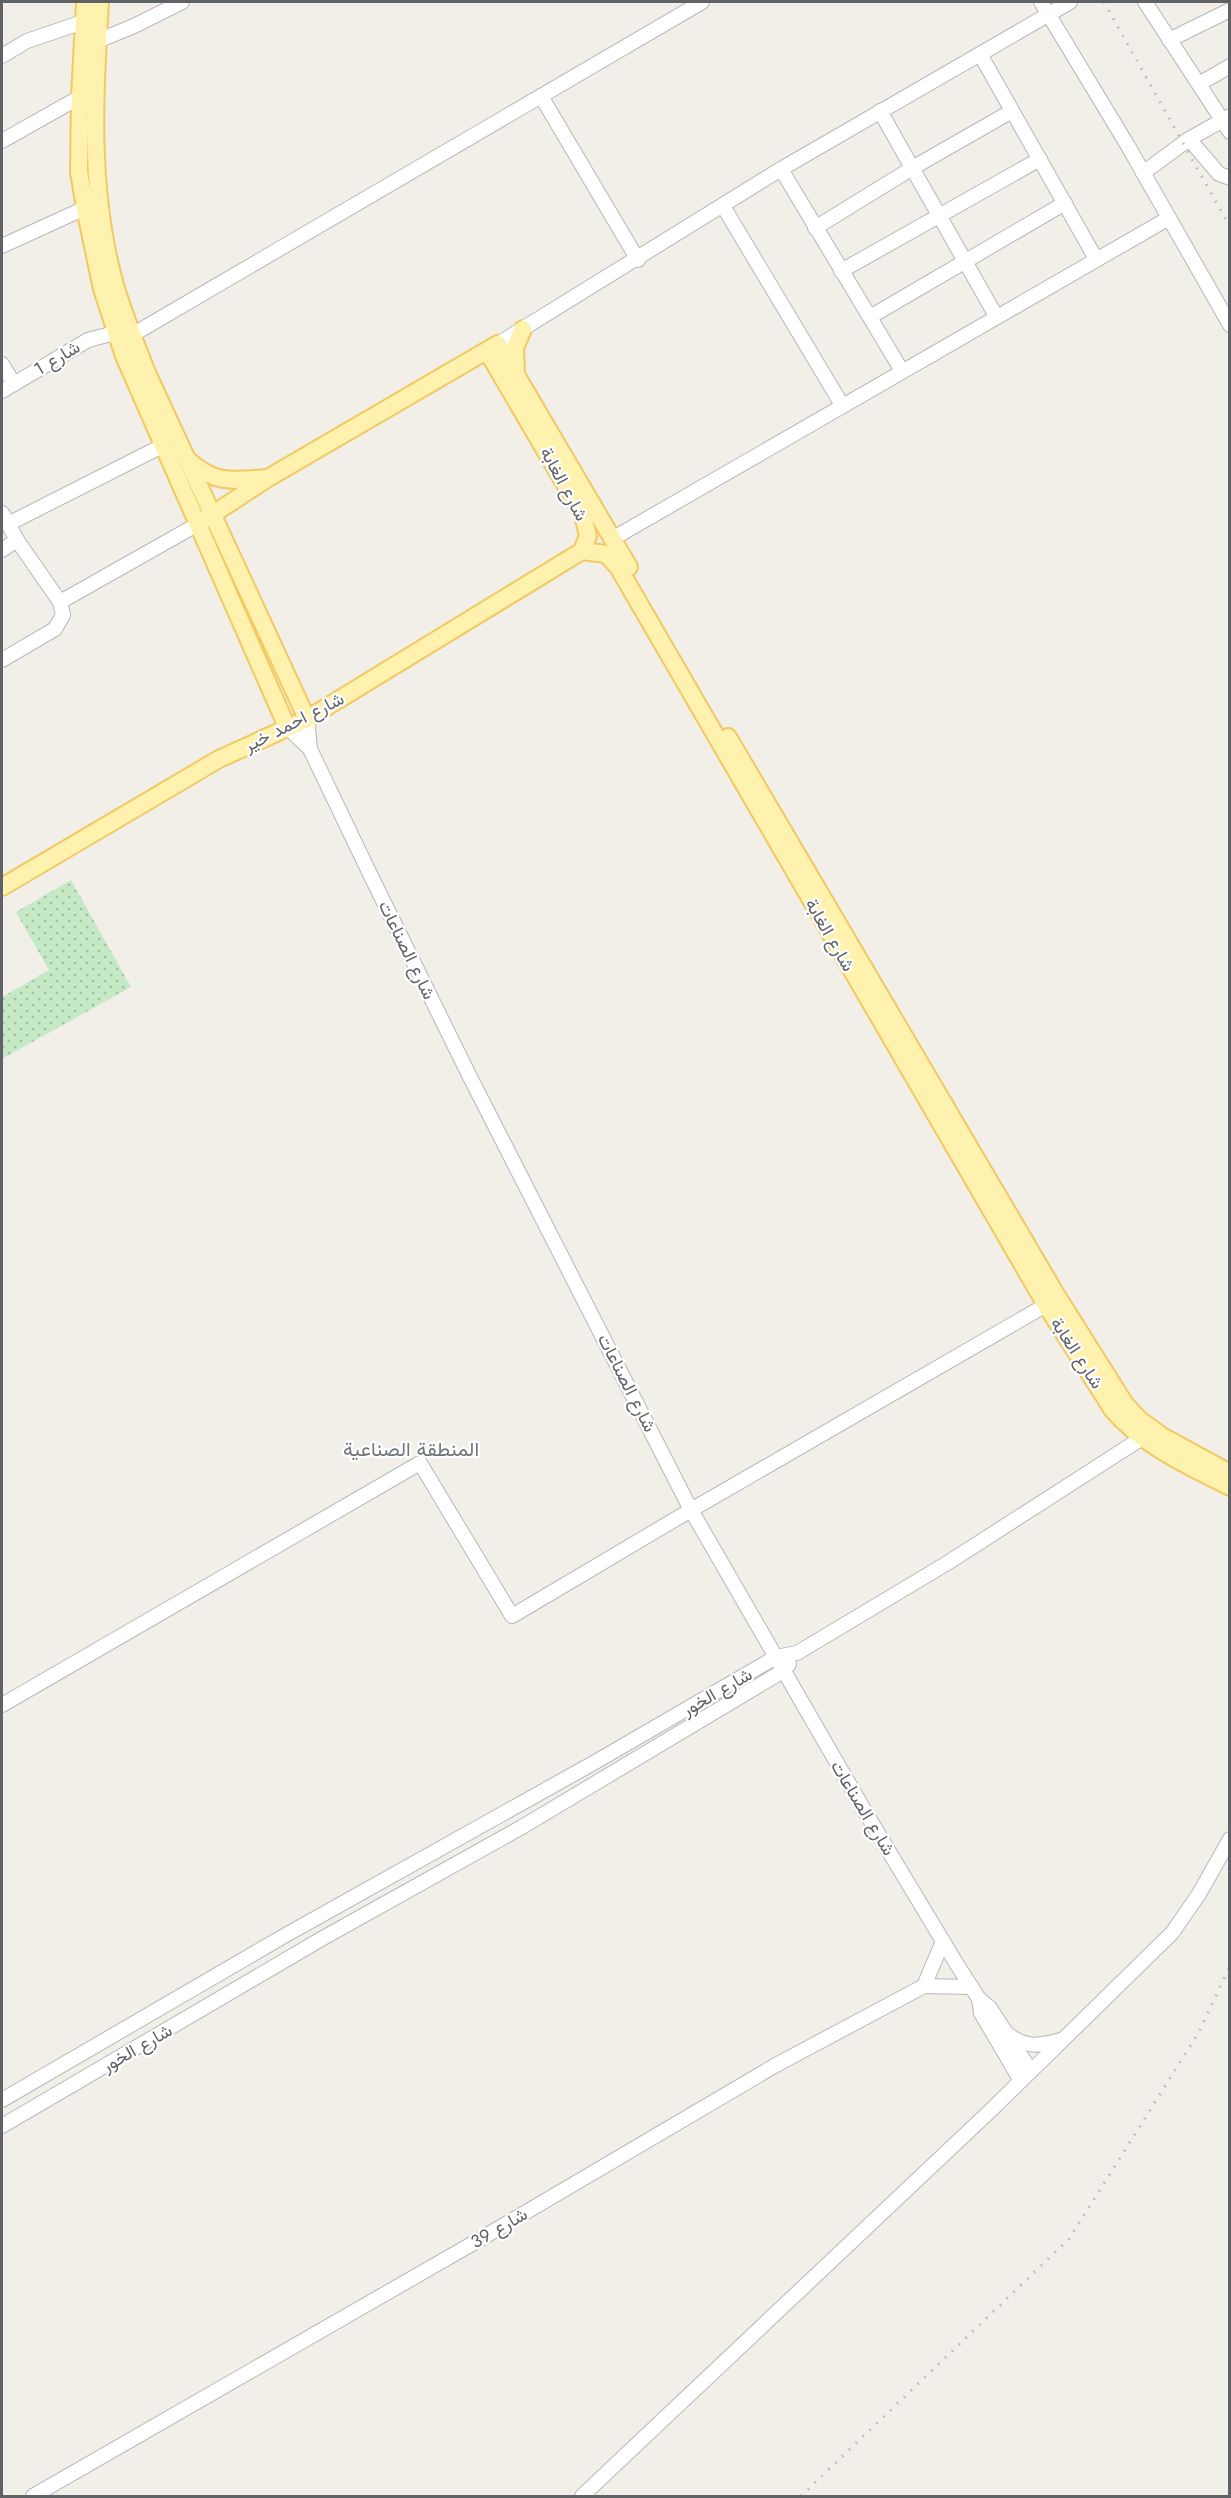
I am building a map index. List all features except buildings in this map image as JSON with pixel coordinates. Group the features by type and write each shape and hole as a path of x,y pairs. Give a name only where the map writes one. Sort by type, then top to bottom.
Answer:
{"main road":[{"path":"85,2 84,22 90,44 99,199 123,334 164,445 307,719"},
{"path":"100,2 80,97 80,172 102,289 184,456 205,520 287,727"},
{"path":"516,375 515,348 523,329"},
{"path":"205,520 268,478 492,348"},
{"name":"شارع الغابة","path":"492,348 516,375 556,454 587,523 588,536 582,551 606,554 618,567 1046,1305 1112,1409 1142,1438 1230,1487"},
{"name":"شارع الغابة","path":"492,348 556,454 612,539 1056,1296 1125,1404 1140,1420 1162,1436 1230,1473"},
{"path":"184,456 197,468 214,478 230,481 268,478"},
{"name":"شارع احمد خير","path":"2,887 219,759 307,719 582,551"}],"street":[{"path":"90,44 182,2"},
{"name":"شارع 1","path":"8,387 88,340 123,334 702,2"},
{"path":"1041,2 1230,325"},
{"path":"492,348 638,260 781,169 1070,2"},
{"path":"1143,173 1189,139 1227,122 1145,2"},
{"path":"1169,40 1230,10"},
{"path":"2,56 27,41 84,22"},
{"path":"980,54 1096,259"},
{"path":"1199,84 1230,66"},
{"path":"541,96 638,260"},
{"path":"2,141 80,97"},
{"path":"880,111 914,167 996,316"},
{"path":"815,228 914,167 1012,111"},
{"path":"1189,139 1219,174 1230,178"},
{"path":"841,271 1040,159"},
{"path":"781,169 902,370"},
{"path":"870,317 1065,204"},
{"path":"723,206 842,405"},
{"path":"4,240 85,208"},
{"path":"612,539 1169,218"},
{"path":"2,364 8,387"},
{"path":"2,660 55,629 63,615 60,602 17,540 5,518 164,445"},
{"path":"60,602 205,520"},
{"path":"2,549 17,540"},
{"path":"307,719 310,749"},
{"path":"287,727 310,749"},
{"name":"شارع الصناعات","path":"310,749 469,1075 691,1510 783,1671 975,1993"},
{"path":"2,1705 420,1463 512,1616 1046,1305"},
{"name":"شارع الخور","path":"2,2100 284,1936 512,1809 776,1657 797,1653 949,1562 1142,1438"},
{"path":"783,1671 797,1653"},
{"name":"شارع الخور","path":"2,2126 271,1969 522,1827 783,1671"},
{"path":"512,1809 522,1827"},
{"path":"582,2496 1021,2081 1172,1933 1199,1894 1230,1839"},
{"path":"924,1986 943,1941"},
{"name":"شارع 39","path":"33,2496 477,2241 776,2065 924,1986 975,1993"},
{"path":"975,1993 990,2008 1031,2071"},
{"path":"975,1993 981,2013 1021,2081"},
{"path":"130,2026 142,2046"},
{"path":"1002,2027 1010,2036 1027,2045 1038,2045 1063,2039"}],"green space":[{"path":"71,880 131,987 2,1059 2,997 49,970 16,912"}],"railway":[{"path":"1104,2 1230,227"},
{"path":"801,2496 1069,2239 1199,2032 1230,1966"}],"district":[{"name":"المنطقة الصناعية","path":"411,1449"}]}
